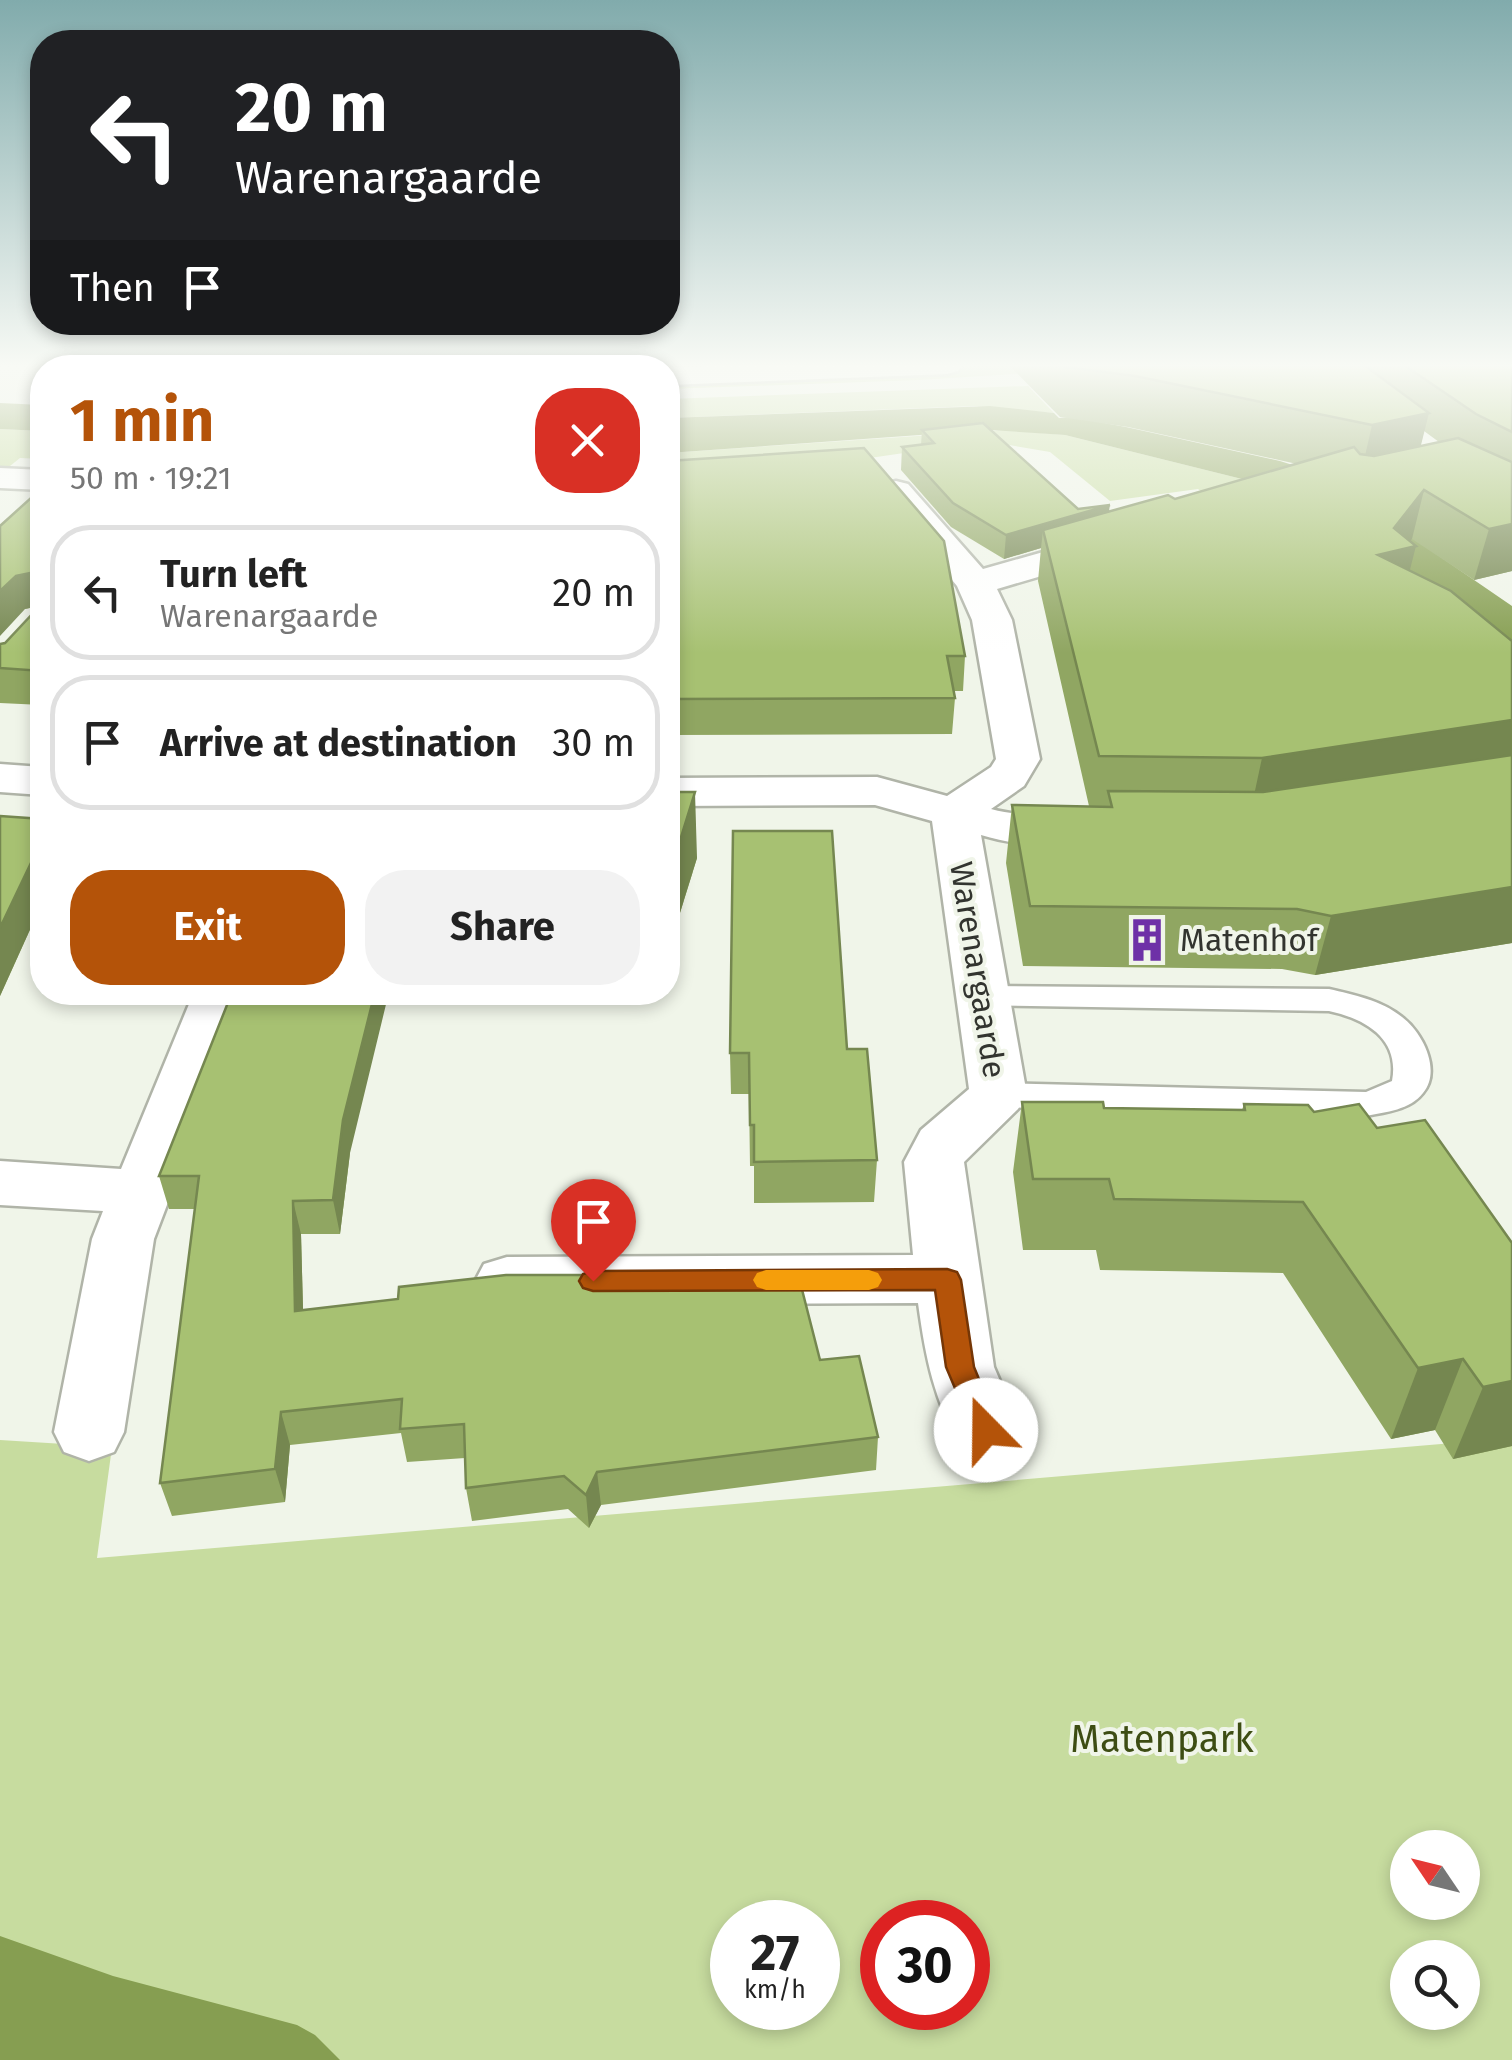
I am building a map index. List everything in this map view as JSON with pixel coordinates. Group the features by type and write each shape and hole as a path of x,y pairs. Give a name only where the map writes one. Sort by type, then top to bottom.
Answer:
{"street":[{"path":"870,461 975,582 992,620 1018,759 1008,776 954,813"},
{"path":"0,478 30,479"},
{"path":"975,582 1144,534"},
{"path":"0,778 30,780"},
{"name":"Warenargaarde","path":"680,792 877,791 1015,830 1132,831"},
{"name":"Warenargaarde","path":"954,813 998,1094 942,1146 934,1162 960,1367 986,1430"},
{"path":"89,1432 124,1239 216,1005"},
{"path":"0,1183 141,1192"},
{"path":"475,1281 947,1280"}],"lane":[{"path":"982,997 1342,1002 1378,1015 1401,1033 1412,1051 1414,1070 1409,1088 1390,1099 1366,1104 998,1094"}],"green space":[{"path":"0,461 16,461 0,474"},
{"path":"680,461 845,461 680,478"},
{"path":"1061,461 1170,461 1254,482 1219,505 1198,489 1110,501"},
{"name":"Matenpark","path":"1512,1438 1512,2060 0,2060 0,1440 112,1447 97,1558"}],"shaded area":[{"path":"1170,461 1280,461 1318,473 1512,606 1512,665 1254,482"},
{"path":"0,1936 113,1976 297,2025 315,2035 340,2060 0,2060"}],"building":[{"path":"680,461 875,461 944,541 965,656 947,656 955,698 680,699"},
{"path":"915,461 1025,461 1078,509 1110,505 1006,535 953,503"},
{"path":"1305,461 1512,462 1512,524 1489,529 1424,490 1394,528 1416,546 1378,555 1451,591 1512,641 1512,720 1262,758 1099,756 1043,530 1168,495 1175,499"},
{"path":"30,499 30,573 16,576 0,591 0,526"},
{"path":"30,616 30,670 0,668 0,644"},
{"path":"1512,755 1512,887 1331,916 1297,909 1030,906 1012,805 1112,807 1108,791 1263,792"},
{"path":"680,792 695,792 680,840"},
{"path":"0,816 30,818 30,865 0,928"},
{"path":"733,831 832,831 847,1049 867,1049 877,1160 754,1162 749,1053 730,1053"},
{"path":"227,1005 372,1005 343,1120 333,1200 293,1201 295,1311 398,1299 399,1287 506,1275 582,1275 583,1281 642,1275 798,1274 820,1360 859,1356 878,1437 597,1472 586,1495 564,1476 466,1488 464,1424 400,1429 402,1399 281,1412 275,1469 160,1483 199,1176 159,1176"},
{"path":"1022,1102 1103,1102 1104,1108 1245,1110 1244,1104 1308,1105 1314,1112 1359,1104 1377,1128 1425,1120 1512,1243 1512,1381 1483,1387 1463,1359 1418,1368 1303,1202 1114,1199 1109,1179 1033,1179"}],"slow traffic":[{"path":"766,1280 869,1280"}],"place":[{"name":"Matenhof","path":"1147,940"}],"route":[{"path":"593,1281 947,1280 960,1367 986,1430"}]}
